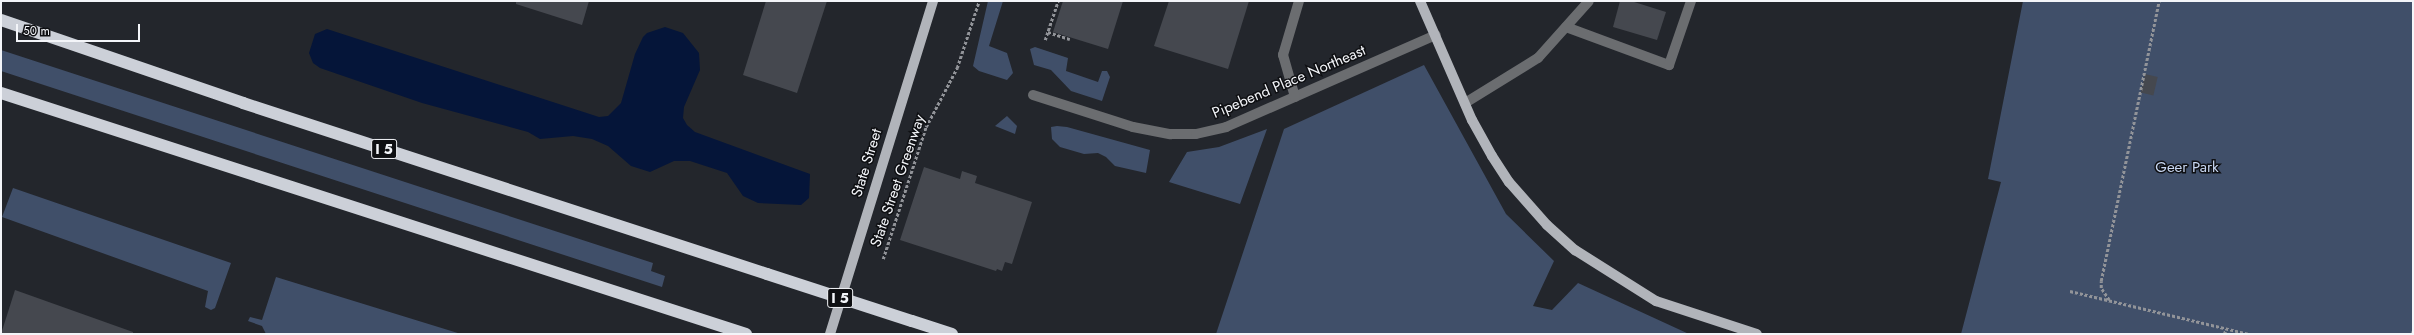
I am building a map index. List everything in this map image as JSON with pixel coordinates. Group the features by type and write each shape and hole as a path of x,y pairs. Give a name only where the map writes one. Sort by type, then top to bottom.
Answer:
{"highway":[{"name":"I 5","path":"1,20 243,103 952,334"},
{"path":"1,93 746,334"}],"main road":[{"name":"State Street","path":"830,334 933,1"},
{"path":"1420,1 1465,103 1492,156 1509,182 1547,225 1574,250 1656,300 1757,334"}],"street":[{"path":"1295,97 1283,55 1299,1"},
{"path":"1465,103 1538,58 1589,1"},
{"path":"1566,27 1669,65 1691,1"},
{"name":"Pipebend Place Northeast","path":"1033,95 1133,127 1170,134 1196,134 1226,128 1436,35"}],"path":[{"name":"State Street Greenway","path":"883,259 926,127 957,68 979,1"},
{"path":"1045,40 1058,1"},
{"path":"2109,300 2101,288 2101,281 2159,1"},
{"path":"1048,32 1070,39"},
{"path":"2070,291 2249,334"},
{"path":"2224,334 2226,329"}],"green space":[{"path":"988,1 1003,1 989,46 1007,53 1013,73 1007,80 979,71 973,66"},
{"name":"Geer Park","path":"2023,1 2413,1 2413,334 1961,334 2001,182 1988,179"},
{"path":"1035,47 1068,58 1066,71 1098,82 1102,71 1107,71 1110,77 1102,101 1071,91 1051,70 1034,65 1030,49"},
{"path":"1,50 653,263 651,271 665,276 662,287 1,71"},
{"path":"1424,65 1506,214 1554,261 1533,306 1552,310 1578,283 1689,334 1216,334 1284,129"},
{"path":"1007,116 1017,126 1015,134 995,126"},
{"path":"1051,127 1067,127 1150,150 1146,173 1115,166 1106,157 1098,153 1084,154 1060,147 1052,139"},
{"path":"1267,129 1240,204 1169,182 1187,152 1219,147"},
{"path":"13,188 231,263 215,308 211,310 205,307 208,291 2,217"},
{"path":"276,277 461,334 266,334 262,326 248,321 250,317 262,320"}],"shaded area":[{"path":"665,27 683,33 699,53 700,70 684,107 683,118 687,125 695,132 810,174 809,198 801,205 758,203 743,196 727,173 690,161 674,161 650,172 631,166 608,146 592,139 573,136 540,139 528,132 422,103 320,68 313,63 309,53 315,34 327,29 599,117 608,116 621,103 635,54 643,37 647,33"}],"building":[{"path":"516,1 589,1 582,25 516,4"},
{"path":"766,1 827,1 797,93 743,75"},
{"path":"1063,1 1123,1 1108,49 1053,32"},
{"path":"1169,1 1249,1 1228,69 1154,46"},
{"path":"1620,1 1631,1 1666,12 1657,40 1613,27"},
{"path":"2145,74 2158,77 2153,95 2141,93"},
{"path":"924,167 960,179 962,171 977,176 975,183 1032,202 1012,264 1005,262 1002,271 997,269 996,271 900,240"},
{"path":"15,290 133,332 133,334 1,334"}]}
